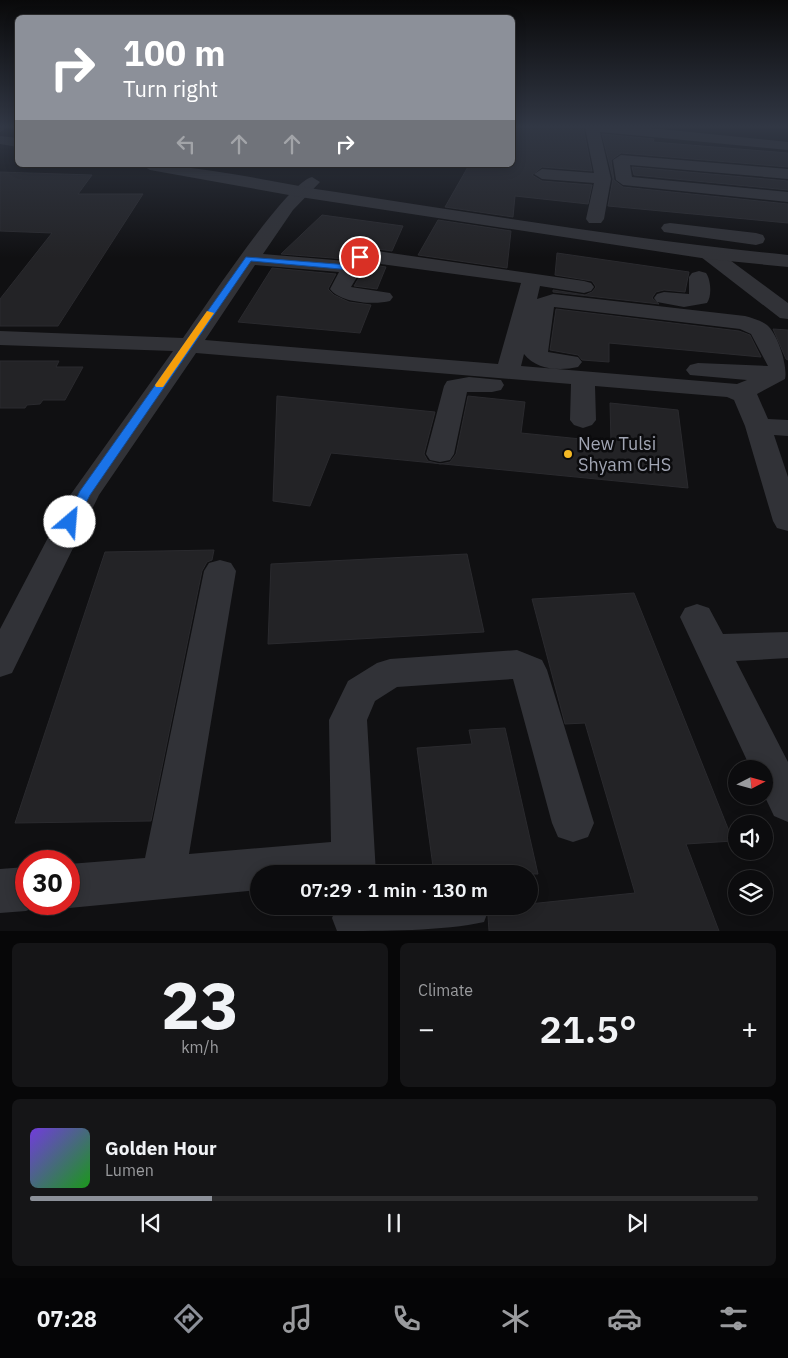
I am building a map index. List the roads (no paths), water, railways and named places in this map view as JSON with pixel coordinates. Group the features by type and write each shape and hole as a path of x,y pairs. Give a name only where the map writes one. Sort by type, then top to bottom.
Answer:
{"street":[{"path":"219,170 306,187 708,252 788,261"},
{"path":"259,170 306,187 614,222"},
{"path":"595,219 602,170"},
{"path":"542,174 602,174 610,170"},
{"path":"622,170 624,180 628,182 788,197"},
{"path":"722,170 788,174"},
{"path":"0,663 85,494 187,345 286,206 306,187"},
{"path":"653,226 769,240"},
{"path":"708,252 788,313"},
{"path":"383,297 346,293 340,289 351,267 360,257 370,256 684,301 700,299 699,277"},
{"path":"249,259 351,267"},
{"path":"508,372 532,279"},
{"path":"739,393 778,374 780,366 760,330 745,323 552,300 544,304 536,354 543,360 778,374"},
{"path":"0,338 187,345 508,372 687,401"},
{"path":"440,454 456,386 468,384 583,385 739,393 745,395 758,426 788,520"},
{"path":"583,385 583,420"},
{"path":"758,426 788,428"},
{"path":"163,878 220,571"},
{"path":"697,617 714,648 788,803"},
{"path":"714,648 788,645"},
{"path":"354,865 348,720 361,691 390,673 517,664 529,670 572,823"},
{"path":"80,885 250,873"},
{"path":"0,891 15,890"},
{"path":"355,918 383,915"}],"place":[{"name":"New Tulsi Shyam CHS","path":"568,454"}]}
